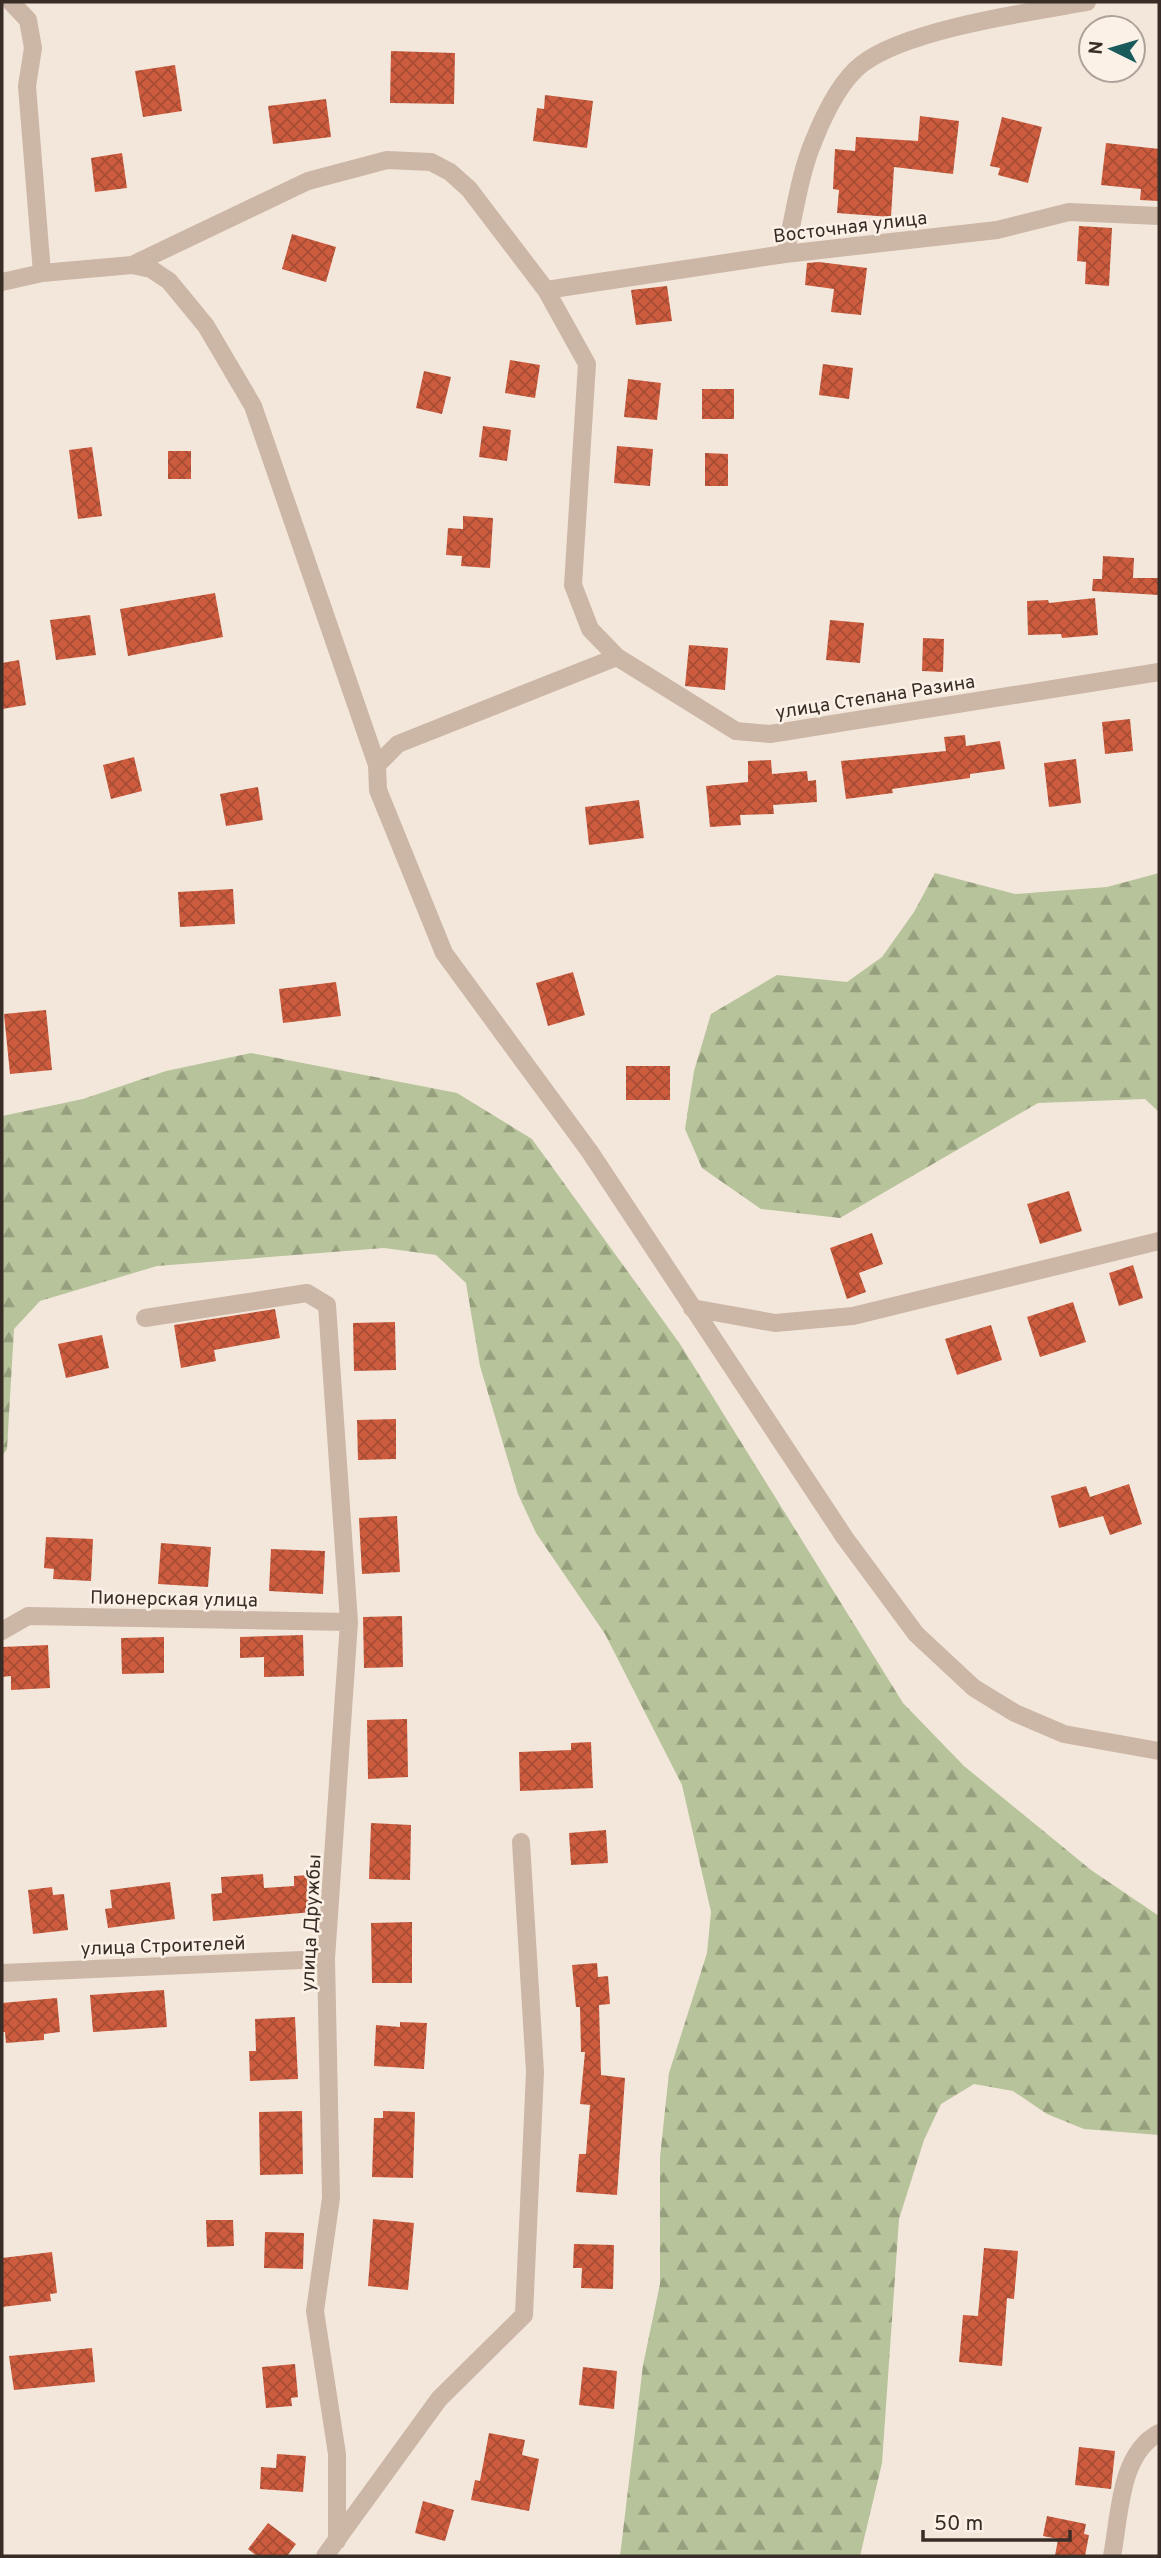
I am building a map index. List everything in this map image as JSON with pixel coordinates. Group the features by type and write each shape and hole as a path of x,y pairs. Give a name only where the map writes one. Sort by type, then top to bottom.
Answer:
{"street":[{"path":"11,2 28,20 33,48 27,86 42,273"},
{"path":"785,254 813,142 836,95 862,64 900,44 1000,17 1087,2"},
{"name":"улица Степана Разина","path":"132,265 308,181 387,160 411,160 441,167 469,189 546,290 587,364 573,584 590,629 617,657 736,731 769,734 1159,672"},
{"name":"Восточная улица","path":"546,290 785,254 997,230 1069,212 1159,216"},
{"path":"2,282 42,273 132,265 151,269 169,281 206,326 253,406 377,765 378,790 444,953 590,1152 845,1538 916,1634 974,1688 1015,1713 1064,1734 1159,1751"},
{"path":"377,765 398,744 617,657"},
{"path":"691,1308 775,1323 853,1316 1159,1241"},
{"name":"улица Дружбы","path":"145,1318 307,1293 327,1305 349,1622 326,1959 331,2198 315,2311 337,2454 337,2541"},
{"name":"Пионерская улица","path":"2,1632 29,1616 349,1622"},
{"path":"325,2556 439,2399 524,2315 535,2072 521,1842"},
{"name":"улица Строителей","path":"2,1973 326,1959"},
{"path":"1112,2556 1129,2468 1136,2452 1148,2439 1159,2433"}],"green space":[{"path":"935,873 1015,894 1107,887 1159,873 1159,1112 1145,1099 1038,1103 840,1218 761,1209 702,1168 685,1129 694,1071 711,1014 777,975 847,982 882,957 914,912"},
{"path":"251,1053 457,1093 532,1139 680,1344 903,1703 964,1766 1091,1870 1159,1916 1159,2135 1084,2129 1047,2114 1013,2091 974,2084 941,2104 924,2140 899,2219 882,2463 860,2556 620,2556 643,2365 660,2284 660,2157 669,2073 707,1953 711,1912 682,1785 605,1634 536,1533 518,1494 480,1366 466,1283 436,1255 384,1248 157,1266 40,1301 14,1329 7,1449 2,1456 2,1116 83,1099 166,1071"}],"building":[{"path":"391,51 455,53 454,104 390,103"},
{"path":"175,65 182,111 143,117 135,71"},
{"path":"545,95 593,101 587,148 533,141 537,108 544,109"},
{"path":"326,99 331,137 273,144 268,106"},
{"path":"920,116 959,121 953,174 894,167 891,217 837,213 839,190 833,189 835,149 855,151 856,137 918,141"},
{"path":"1002,117 1042,127 1028,183 998,175 1000,168 990,166"},
{"path":"1106,143 1159,149 1159,201 1140,200 1141,189 1101,185"},
{"path":"122,153 127,188 95,192 91,158"},
{"path":"1079,226 1112,228 1109,286 1085,284 1086,262 1077,261"},
{"path":"292,234 336,247 326,282 282,269"},
{"path":"807,263 867,268 861,315 831,312 834,289 805,285"},
{"path":"667,286 672,321 636,325 631,290"},
{"path":"510,360 540,365 535,398 505,393"},
{"path":"823,364 853,368 849,399 819,395"},
{"path":"424,371 451,377 442,414 416,408"},
{"path":"628,379 661,383 657,420 624,417"},
{"path":"702,389 734,389 734,419 702,419"},
{"path":"483,426 511,430 507,461 479,457"},
{"path":"617,446 653,449 650,486 614,483"},
{"path":"92,447 102,516 78,519 69,450"},
{"path":"168,451 191,451 191,479 168,479"},
{"path":"705,453 728,454 728,486 705,486"},
{"path":"463,516 493,518 490,568 461,566 462,556 446,555 448,528 463,529"},
{"path":"1103,556 1134,558 1133,578 1159,578 1159,595 1092,591 1093,579 1102,579"},
{"path":"215,593 223,637 128,656 120,609"},
{"path":"1095,598 1098,635 1062,638 1061,634 1028,635 1027,601 1048,600 1049,603"},
{"path":"90,615 96,655 56,660 50,620"},
{"path":"830,620 864,623 860,663 826,660"},
{"path":"923,638 944,639 943,672 922,671"},
{"path":"689,645 728,648 725,690 685,686"},
{"path":"19,660 26,705 2,709 2,663"},
{"path":"1130,719 1133,751 1105,754 1102,722"},
{"path":"965,735 966,746 1000,741 1005,769 970,774 970,778 892,789 893,793 846,799 841,761 946,751 944,737"},
{"path":"134,757 142,791 111,799 103,765"},
{"path":"1076,759 1081,803 1049,807 1044,763"},
{"path":"771,760 772,774 807,771 808,781 816,780 817,802 773,805 774,814 740,815 741,825 710,827 706,786 748,782 748,761"},
{"path":"258,787 263,820 226,826 220,794"},
{"path":"639,800 644,838 589,845 585,807"},
{"path":"233,889 235,924 180,927 178,892"},
{"path":"573,972 585,1015 548,1026 536,983"},
{"path":"336,982 341,1016 283,1023 279,989"},
{"path":"46,1010 52,1070 10,1074 4,1014"},
{"path":"626,1066 670,1066 670,1100 626,1100"},
{"path":"1069,1191 1082,1231 1040,1244 1027,1204"},
{"path":"872,1233 883,1264 859,1273 866,1292 847,1299 830,1248"},
{"path":"1133,1265 1143,1298 1119,1306 1109,1273"},
{"path":"1073,1302 1086,1342 1040,1357 1027,1317"},
{"path":"275,1309 280,1338 214,1350 216,1361 181,1368 174,1325"},
{"path":"395,1322 396,1370 354,1371 353,1323"},
{"path":"991,1325 1002,1360 957,1375 945,1339"},
{"path":"102,1335 109,1368 66,1378 58,1344"},
{"path":"396,1419 396,1459 358,1460 357,1420"},
{"path":"1129,1484 1142,1524 1110,1535 1103,1516 1059,1528 1051,1496 1086,1486 1090,1497"},
{"path":"397,1516 400,1572 362,1574 359,1518"},
{"path":"46,1537 93,1539 91,1581 53,1579 54,1569 44,1568"},
{"path":"161,1543 211,1547 208,1587 158,1584"},
{"path":"271,1549 325,1551 323,1594 269,1591"},
{"path":"402,1616 403,1667 364,1668 363,1617"},
{"path":"303,1635 304,1676 264,1677 264,1657 240,1658 240,1637"},
{"path":"164,1637 164,1673 122,1674 121,1638"},
{"path":"48,1645 50,1688 11,1690 11,1676 2,1677 2,1647"},
{"path":"407,1719 408,1777 368,1779 367,1720"},
{"path":"591,1742 593,1788 520,1791 519,1752 571,1750 571,1743"},
{"path":"371,1823 411,1825 410,1880 369,1879"},
{"path":"606,1830 608,1863 571,1865 569,1833"},
{"path":"263,1874 264,1888 294,1886 294,1876 309,1875 312,1912 213,1921 211,1894 222,1893 221,1877"},
{"path":"170,1882 175,1919 108,1928 105,1909 112,1908 110,1890"},
{"path":"52,1887 53,1895 64,1894 68,1930 33,1934 28,1890"},
{"path":"412,1922 412,1983 372,1983 371,1923"},
{"path":"597,1963 598,1977 608,1976 610,2004 599,2005 601,2075 625,2078 617,2195 576,2192 579,2154 586,2154 590,2105 580,2104 585,2052 581,2052 580,2007 576,2007 572,1965"},
{"path":"164,1990 167,2027 93,2032 90,1995"},
{"path":"57,1998 60,2032 44,2034 44,2040 6,2043 5,2032 2,2032 2,2003"},
{"path":"295,2017 298,2079 250,2081 249,2051 256,2051 255,2019"},
{"path":"400,2022 427,2023 424,2069 374,2066 376,2025 400,2027"},
{"path":"302,2111 303,2174 260,2175 259,2112"},
{"path":"383,2111 415,2112 413,2178 372,2177 374,2118 383,2118"},
{"path":"373,2219 414,2223 408,2290 368,2286"},
{"path":"206,2220 233,2220 234,2246 207,2247"},
{"path":"265,2232 304,2233 303,2269 264,2268"},
{"path":"574,2244 614,2245 613,2289 581,2288 582,2268 573,2268"},
{"path":"984,2248 1018,2251 1014,2299 1007,2298 1002,2366 959,2362 963,2315 978,2316"},
{"path":"52,2252 57,2293 50,2294 51,2301 2,2307 2,2258"},
{"path":"92,2348 95,2382 14,2390 9,2356"},
{"path":"295,2364 298,2397 291,2398 292,2406 266,2408 262,2367"},
{"path":"583,2367 617,2371 614,2409 579,2405"},
{"path":"489,2433 525,2440 522,2455 539,2459 529,2511 471,2500 475,2480 480,2481"},
{"path":"1079,2447 1115,2451 1111,2489 1075,2485"},
{"path":"277,2454 306,2456 303,2492 260,2489 261,2467 276,2468"},
{"path":"423,2501 454,2510 445,2541 415,2533"},
{"path":"1047,2516 1086,2524 1084,2534 1089,2535 1085,2556 1055,2556 1058,2539 1043,2536"},
{"path":"268,2523 296,2544 287,2556 257,2556 248,2549"}]}
